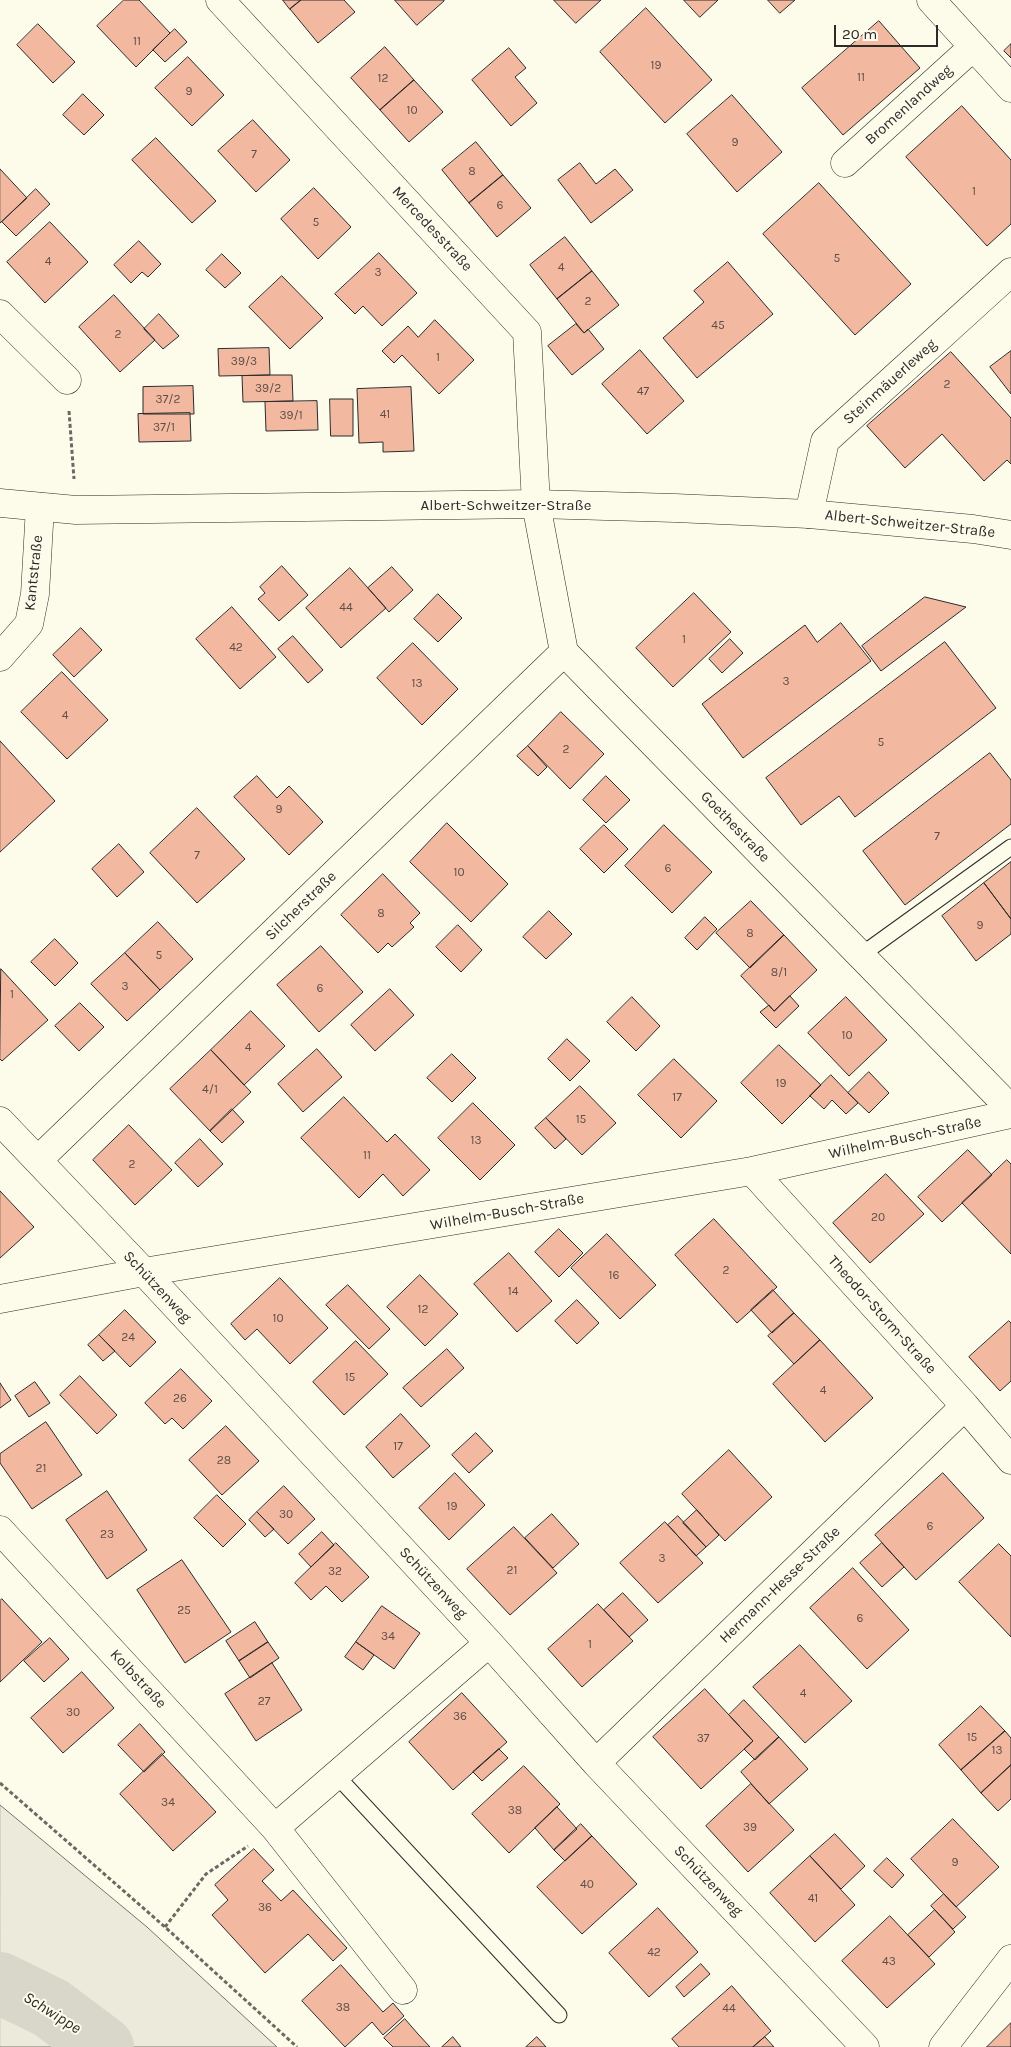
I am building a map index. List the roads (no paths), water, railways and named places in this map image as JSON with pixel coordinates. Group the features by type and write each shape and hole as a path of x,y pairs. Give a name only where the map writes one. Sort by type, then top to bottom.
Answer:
{"street":[{"name":"Mercedesstraße","path":"220,0 527,332 536,504"},
{"path":"931,0 1011,88"},
{"name":"Bromenlandweg","path":"845,163 973,47"},
{"name":"Steinmäuerleweg","path":"809,514 825,441 1011,272"},
{"path":"0,314 67,380"},
{"name":"Albert-Schweitzer-Straße","path":"0,503 76,510 536,504 676,508 809,514 973,529 1011,535"},
{"path":"536,504 564,652"},
{"name":"Kantstraße","path":"0,657 29,624 35,594 40,507"},
{"name":"Goethestraße","path":"564,652 1011,1109"},
{"name":"Silcherstraße","path":"38,1160 564,652"},
{"name":"Wilhelm-Busch-Straße","path":"0,1299 144,1272 752,1171 1011,1114"},
{"name":"Schützenweg","path":"0,1121 144,1272 488,1643 596,1763 865,2047"},
{"name":"Theodor-Storm-Straße","path":"752,1171 965,1406 1011,1460"},
{"name":"Hermann-Hesse-Straße","path":"596,1763 965,1406"},
{"name":"Kolbstraße","path":"0,1530 275,1828 403,1990"},
{"path":"275,1828 488,1643"},
{"path":"943,2047 1011,1959"}],"lane":[{"path":"861,955 1011,847"},
{"path":"336,1775 559,2015"}],"waterway":[{"name":"Schwippe","path":"0,1983 51,2008 103,2047"}]}
